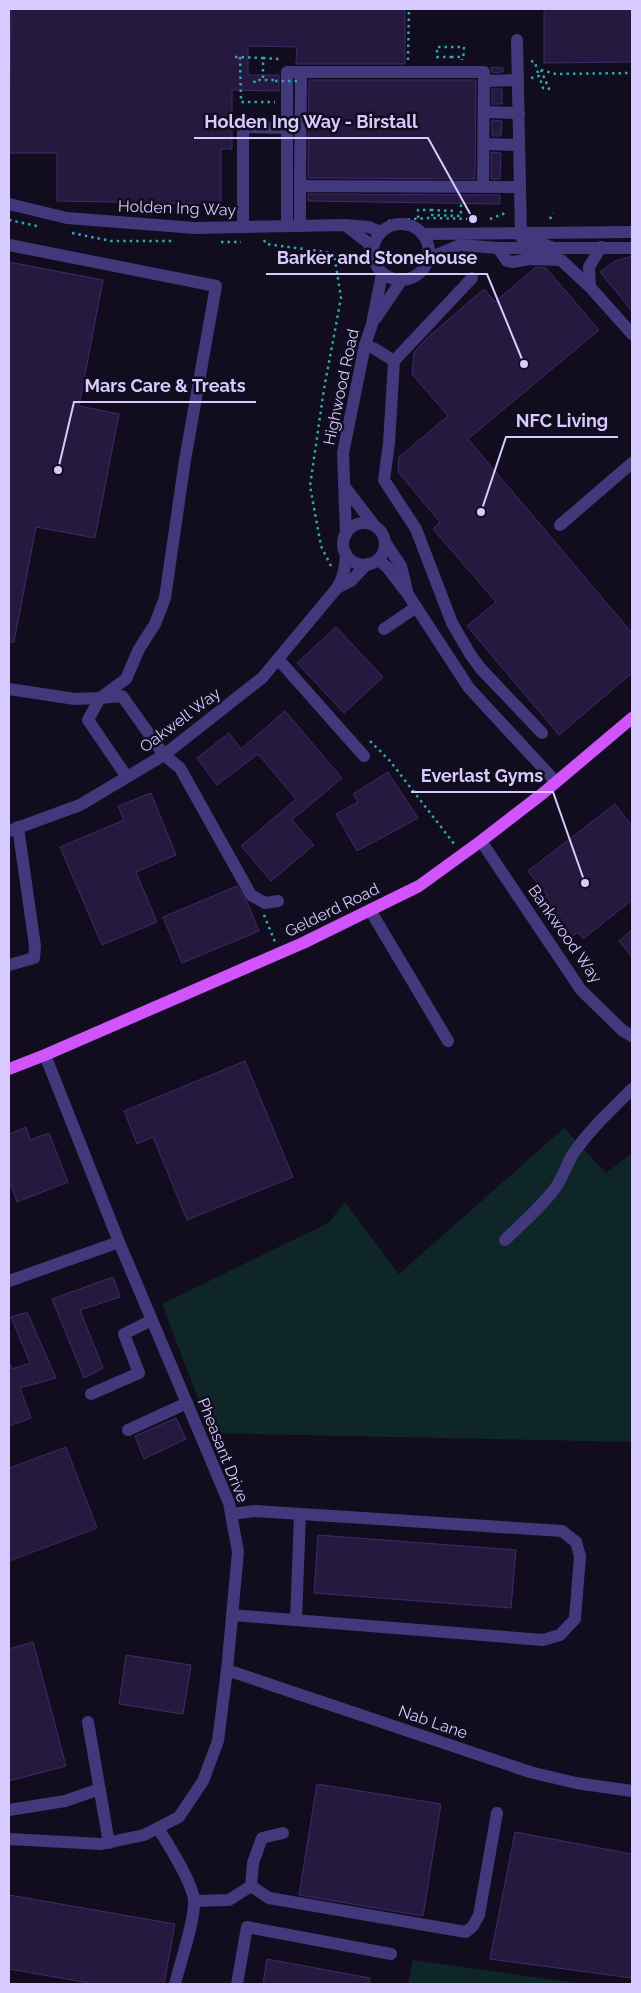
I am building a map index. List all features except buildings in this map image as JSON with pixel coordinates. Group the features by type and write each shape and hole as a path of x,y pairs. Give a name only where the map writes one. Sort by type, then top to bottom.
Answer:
{"main road":[{"name":"Gelderd Road","path":"9,1068 45,1055 280,953 419,886 481,841 556,782 632,718"}],"street":[{"path":"517,40 524,79 519,113 521,232 522,237 551,247"},
{"path":"287,226 287,72 300,76 484,72 484,187"},
{"path":"300,76 300,226"},
{"path":"484,81 524,79"},
{"path":"484,112 519,113"},
{"path":"243,226 243,127 287,128"},
{"path":"484,144 519,145"},
{"path":"300,186 520,187"},
{"name":"Holden Ing Way","path":"9,204 67,218 195,228 345,225 380,227"},
{"path":"406,224 422,234 427,241 429,258 426,267 419,274 401,281 391,279 382,274 376,267 372,249 380,227 406,224"},
{"path":"345,225 367,242 372,249"},
{"path":"422,234 632,232"},
{"path":"9,245 216,286 185,460 165,598 155,624 139,649 126,679 100,698 88,720 127,778"},
{"path":"429,258 460,245 498,248 632,248"},
{"path":"590,287 588,267 601,247"},
{"path":"498,248 507,260 513,262 529,259 561,260 590,287 632,334"},
{"name":"Highwood Road","path":"346,534 343,453 382,274"},
{"path":"472,278 394,360 389,443 384,480 416,529 452,623 470,654 481,669 542,733"},
{"name":"Highwood Road","path":"372,324 401,281"},
{"path":"365,346 376,349 394,360"},
{"path":"560,524 632,463"},
{"path":"344,486 380,530 385,542 401,566 407,594"},
{"path":"374,525 361,523 355,525 346,534 344,541 346,554 355,562 372,562 387,567 469,688 556,782"},
{"path":"372,562 384,548 385,542"},
{"name":"Oakwell Way","path":"14,829 80,805 127,778 164,755 262,678 337,588 344,573 346,554"},
{"name":"Oakwell Way","path":"337,588 351,581 372,562"},
{"path":"384,629 415,608"},
{"path":"278,658 364,756"},
{"path":"9,689 75,700 122,696 164,755 180,768 251,895 265,902 278,901"},
{"path":"9,965 34,958 35,946 14,829"},
{"name":"Bankwood Way","path":"481,841 581,990 622,1030 632,1036"},
{"path":"370,910 448,1040"},
{"name":"Pheasant Drive","path":"9,1839 101,1844 144,1835 179,1817 203,1781 218,1741 238,1552 229,1503 119,1242 45,1055"},
{"path":"505,1240 552,1193 562,1179 572,1157 586,1135 632,1089"},
{"path":"10,1278 119,1242"},
{"path":"90,1394 139,1373 124,1334 152,1320"},
{"path":"128,1430 187,1403"},
{"path":"231,1514 255,1511 562,1531 576,1542 580,1556 575,1618 560,1634 543,1640 232,1615"},
{"path":"296,1620 300,1514"},
{"name":"Nab Lane","path":"227,1670 530,1772 576,1783 632,1791"},
{"path":"88,1722 110,1842"},
{"path":"9,1810 65,1801 100,1789"},
{"path":"251,1886 269,1898 466,1932 473,1926 479,1915 497,1813"},
{"path":"158,1828 179,1864 191,1889 194,1901 192,1919 175,1984"},
{"path":"251,1886 253,1863 262,1838 283,1832"},
{"path":"194,1901 229,1900 251,1886"},
{"path":"237,1984 247,1927 391,1954"}],"path":[{"path":"408,63 409,9"},
{"path":"462,57 438,57 437,47 464,48 462,64"},
{"path":"451,57 452,64"},
{"path":"235,58 280,59 280,67"},
{"path":"240,58 241,102 280,102 279,104"},
{"path":"262,80 263,58"},
{"path":"529,64 532,61 535,62 538,73"},
{"path":"542,73 541,70 556,74 632,73"},
{"path":"532,73 542,73"},
{"path":"524,79 539,76 542,88 546,90 549,87 542,73"},
{"path":"280,74 280,84"},
{"path":"254,83 255,80 276,81 300,76"},
{"path":"431,210 431,215 460,216 461,204"},
{"path":"418,218 418,210 454,209"},
{"path":"488,220 503,214 508,209 520,209"},
{"path":"545,219 551,219 553,213"},
{"path":"380,227 418,218 478,219"},
{"path":"9,220 46,228"},
{"path":"65,232 111,241 181,241"},
{"path":"256,240 264,240 266,244 334,253 341,298 324,389 310,486 321,546 334,571 344,573"},
{"path":"216,242 248,241"},
{"path":"256,898 280,953"}],"green space":[{"path":"564,1128 606,1173 632,1153 632,1442 211,1433 162,1304 328,1223 345,1202 399,1274"},
{"path":"413,1960 583,1984 408,1984"}],"place":[{"name":"Holden Ing Way - Birstall","path":"473,219"},
{"name":"Barker and Stonehouse","path":"524,364"},
{"name":"Mars Care & Treats","path":"58,470"},
{"name":"NFC Living","path":"481,512"},
{"name":"Everlast Gyms","path":"585,883"}]}
